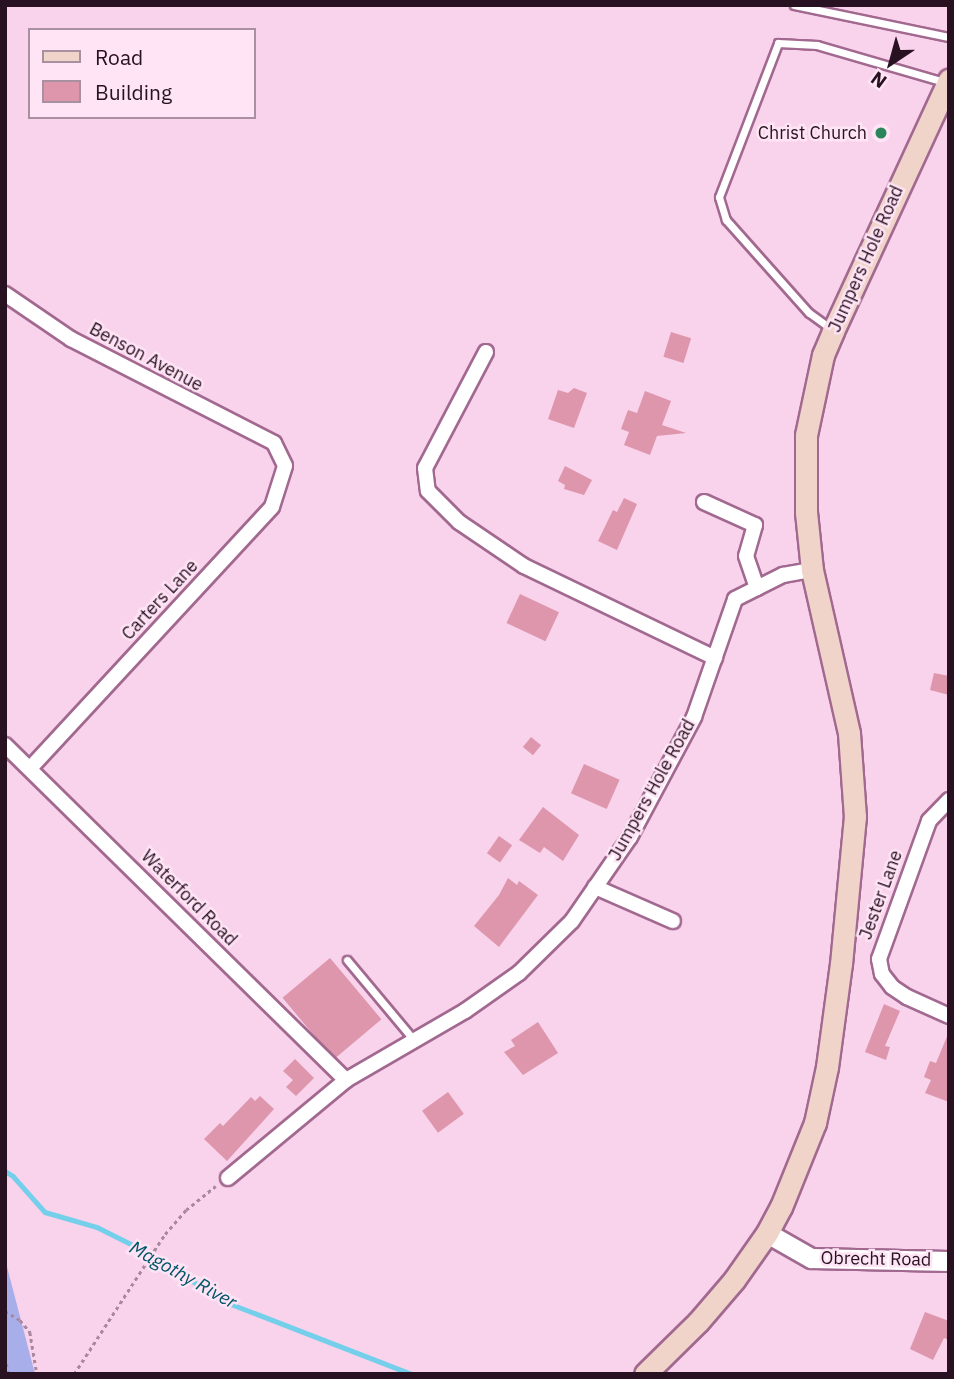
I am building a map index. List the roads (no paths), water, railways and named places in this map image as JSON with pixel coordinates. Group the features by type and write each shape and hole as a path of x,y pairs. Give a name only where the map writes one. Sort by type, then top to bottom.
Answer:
{"main road":[{"name":"Jumpers Hole Road","path":"645,1374 698,1322 734,1280 767,1233 793,1180 815,1123 841,964 855,817 849,733 812,570 806,512 806,435 817,379 833,331 948,82"}],"street":[{"name":"Benson Avenue","path":"5,294 71,339 274,443"},
{"path":"486,352 425,468 428,491 458,522 524,566 715,659"},
{"name":"Carters Lane","path":"30,768 272,507 285,466 274,443"},
{"path":"704,502 755,525 746,556 757,588"},
{"name":"Jumpers Hole Road","path":"228,1178 346,1080 465,1012 519,973 572,920 630,837 688,729 735,600 783,575 812,570"},
{"name":"Waterford Road","path":"5,745 346,1080"},
{"name":"Jester Lane","path":"949,800 929,821 879,959 882,974 891,986 906,998 949,1016"},
{"path":"595,887 673,921"},
{"name":"Obrecht Road","path":"767,1233 811,1258 949,1261"}],"lane":[{"path":"794,5 949,37"},
{"path":"833,331 809,313 726,220 719,197 778,43 817,45 948,82"},
{"path":"347,960 415,1040"}],"waterway":[{"name":"Magothy River","path":"5,1171 13,1176 45,1212 97,1227 143,1250 226,1302 412,1374"}],"place":[{"name":"Christ Church","path":"881,133"}]}
